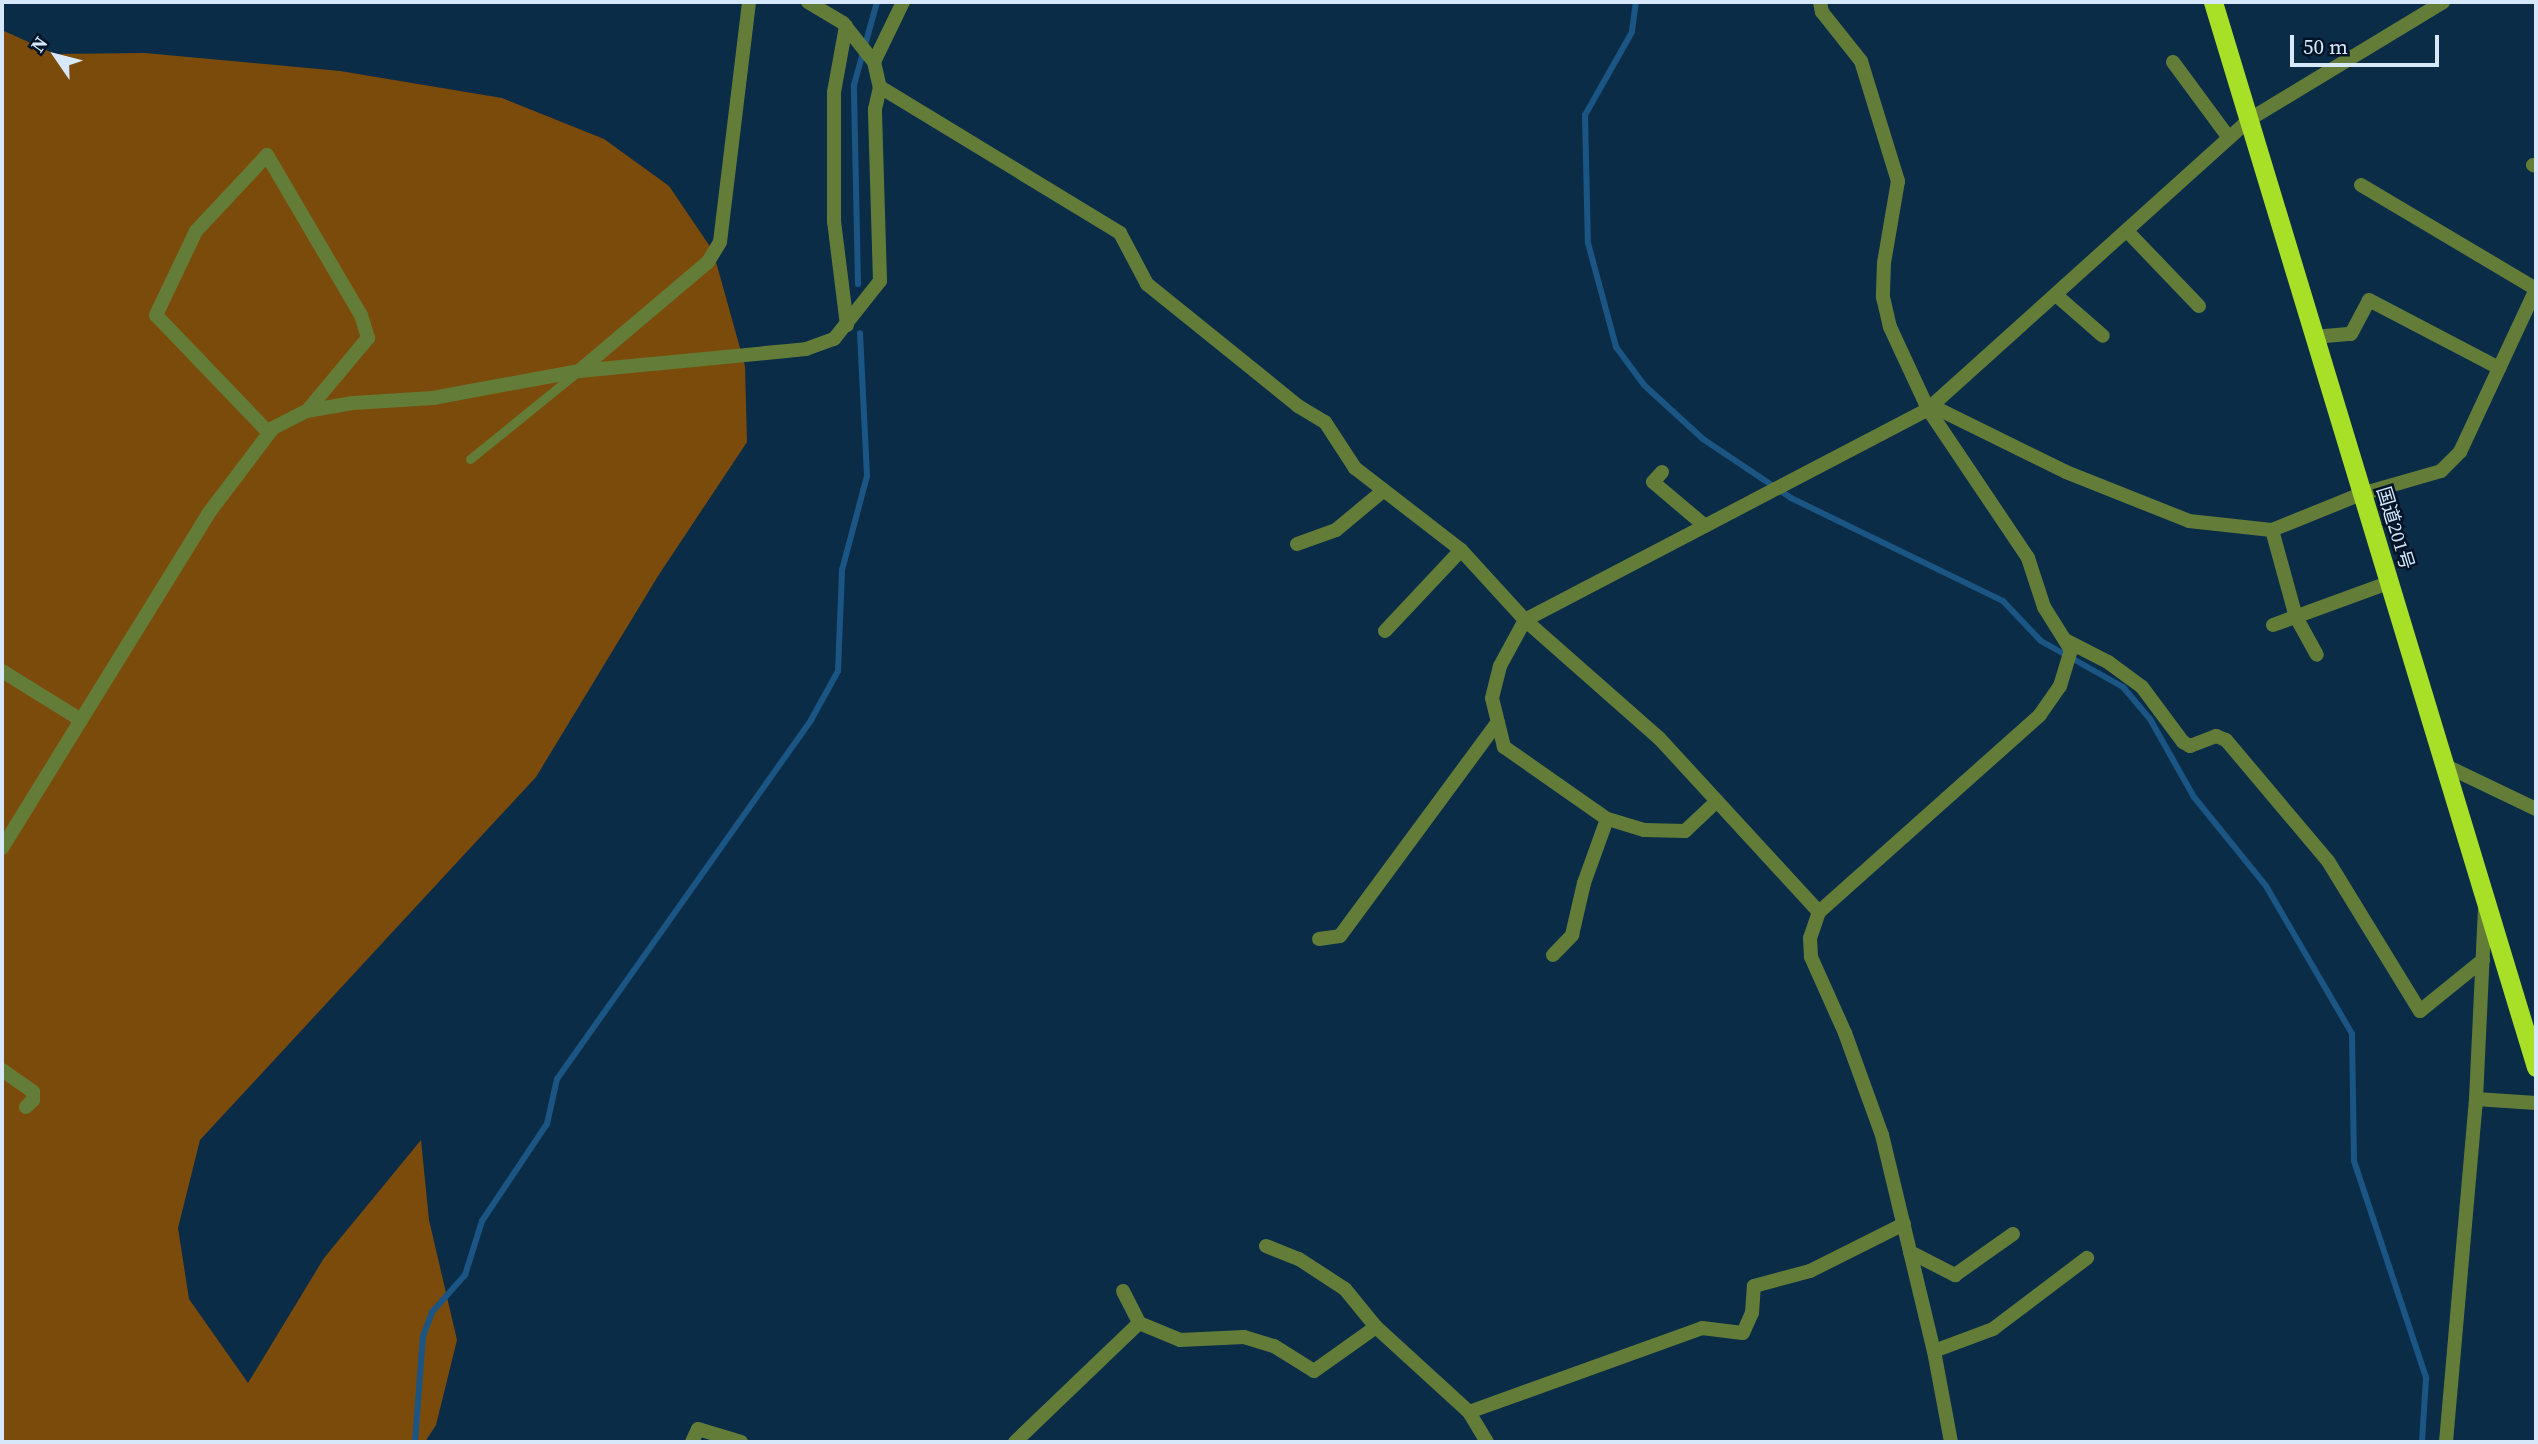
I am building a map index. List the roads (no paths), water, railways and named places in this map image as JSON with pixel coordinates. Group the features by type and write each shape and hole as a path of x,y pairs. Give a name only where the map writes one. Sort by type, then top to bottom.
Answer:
{"highway":[{"name":"国道201号","path":"2213,2 2536,1067"}],"street":[{"path":"579,371 708,262 720,242 748,2"},
{"path":"307,411 433,398 579,371 806,349 834,339 880,282 875,109 880,87 873,61 850,31 808,2"},
{"path":"873,61 903,2"},
{"path":"1820,2 1822,12 1861,61 1898,181 1884,263 1883,297 1890,327 1930,407 2028,558 2044,607 2069,645 2108,662 2142,687 2183,742 2190,746 2216,736 2226,740 2328,861 2420,1011 2483,960"},
{"path":"1717,801 1685,831 1644,830 1607,819 1504,747 1492,698 1500,666 1525,620 1930,407 2250,118 2443,2"},
{"path":"847,325 834,221 834,92 850,31"},
{"path":"2173,62 2229,138"},
{"path":"880,87 1102,219 1120,233 1147,284 1298,406 1325,422 1355,468 1461,550 1525,620 1659,738 1819,912"},
{"path":"2,848 208,514 269,433 307,411 368,338 361,315 267,156 196,231 156,315 269,433"},
{"path":"1930,407 2066,472 2189,521 2272,530 2361,494 2441,471 2460,452 2536,289 2361,185"},
{"path":"2127,231 2199,306"},
{"path":"2056,295 2103,336"},
{"path":"2314,337 2351,334 2369,300 2499,368"},
{"path":"1662,472 1653,482 1705,526"},
{"path":"1297,544 1336,530 1384,490"},
{"path":"2272,530 2296,617 2317,655"},
{"path":"1385,631 1461,550"},
{"path":"2273,625 2388,583"},
{"path":"1951,1442 1934,1351 1882,1135 1845,1033 1811,957 1811,938 1819,912 2040,715 2067,667 2069,645"},
{"path":"2,671 81,720"},
{"path":"1319,939 1339,936 1498,722"},
{"path":"2442,764 2536,808"},
{"path":"1553,955 1572,935 1584,883 1607,819"},
{"path":"2446,1442 2476,1099 2485,899"},
{"path":"2,1070 33,1091 33,1100 26,1108"},
{"path":"2476,1099 2536,1103"},
{"path":"1469,1412 1703,1328 1743,1333 1752,1313 1754,1286 1810,1271 1904,1224"},
{"path":"1910,1252 1955,1275 2013,1234"},
{"path":"1266,1246 1298,1259 1345,1289 1376,1327 1469,1412 1488,1442"},
{"path":"1934,1351 1993,1329 2087,1258"},
{"path":"1123,1291 1139,1323 1180,1340 1244,1338 1274,1346 1314,1371 1376,1327"},
{"path":"1015,1442 1139,1323"},
{"path":"691,1442 698,1429 741,1442"}],"lane":[{"path":"470,459 579,371"}],"waterway":[{"path":"858,284 854,85 877,2"},
{"path":"1636,2 1632,32 1585,115 1588,243 1616,347 1644,385 1703,439 1791,498 2003,601 2041,641 2123,687 2150,719 2194,797 2266,886 2352,1034 2354,1161 2426,1378 2422,1442"},
{"path":"415,1442 423,1336 432,1312 465,1275 482,1221 547,1124 557,1079 811,720 838,671 842,570 867,476 860,333"}]}
